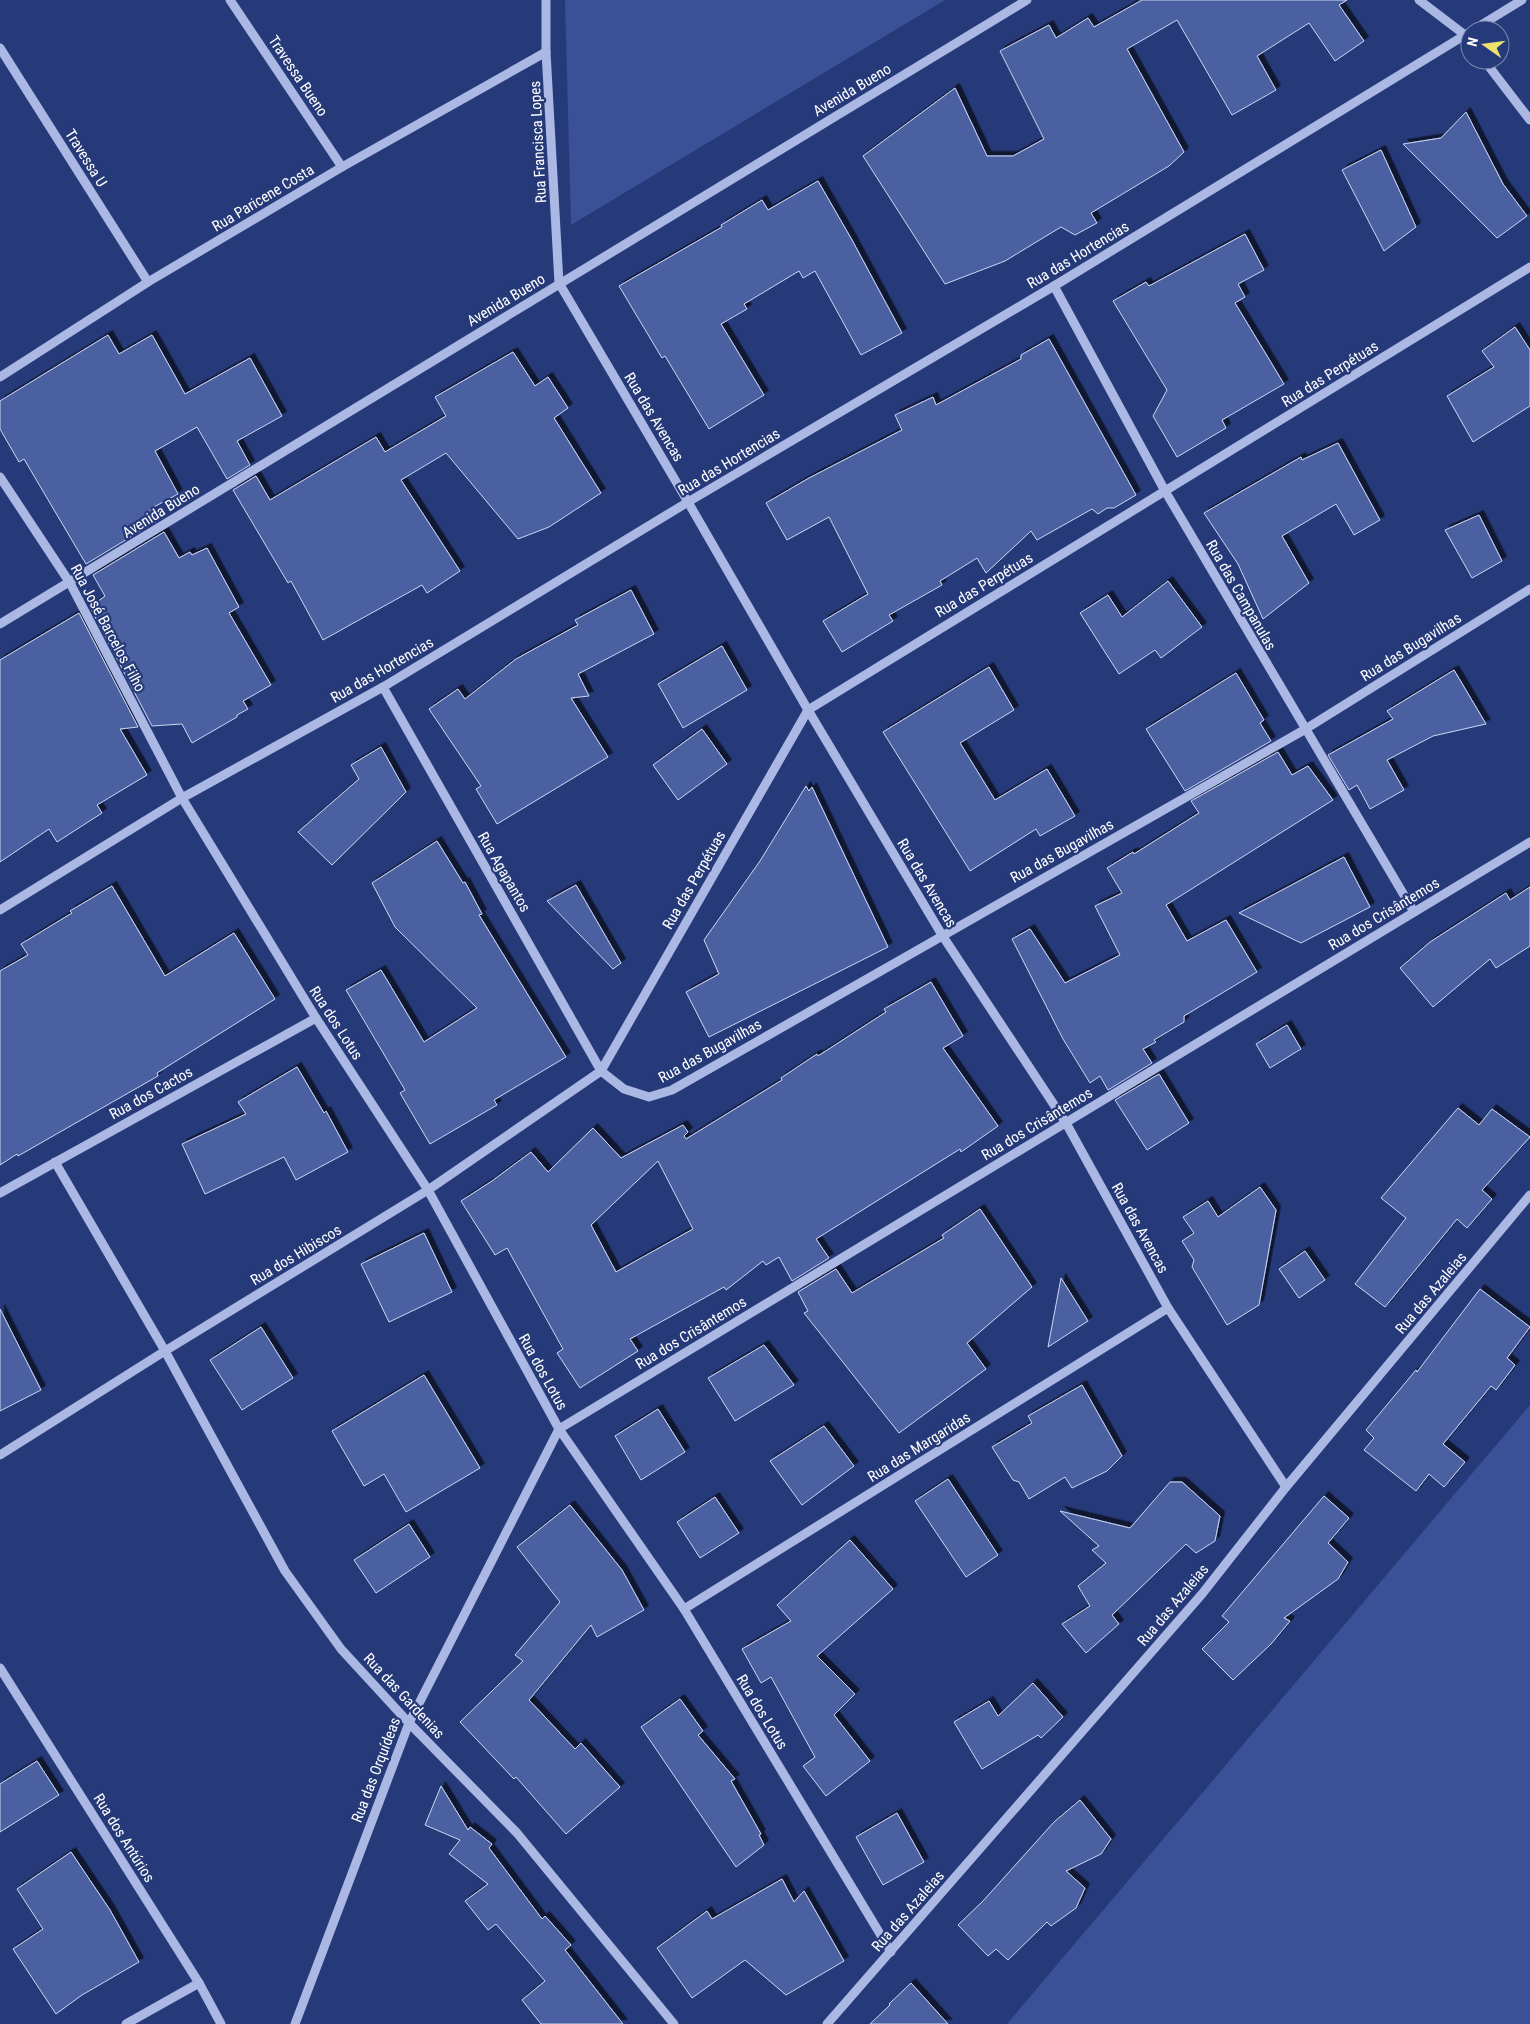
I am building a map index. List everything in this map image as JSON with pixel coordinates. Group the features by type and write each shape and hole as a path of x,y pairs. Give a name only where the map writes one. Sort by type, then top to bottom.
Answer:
{"street":[{"name":"Travessa Bueno","path":"230,0 342,167"},
{"name":"Rua Francisca Lopes","path":"546,0 546,52 559,283"},
{"name":"Avenida Bueno","path":"0,624 1027,0"},
{"path":"1419,0 1460,28"},
{"name":"Rua das Hortencias","path":"1492,20 1522,0"},
{"name":"Rua das Hortencias","path":"0,910 182,798 383,687 688,502 1054,286 1460,41"},
{"name":"Travessa U","path":"0,48 148,282"},
{"name":"Rua Paricene Costa","path":"0,377 148,282 342,167 546,52"},
{"path":"1492,70 1530,120"},
{"name":"Rua das Perpétuas","path":"601,1071 808,710 1530,267"},
{"name":"Rua das Avencas","path":"559,283 808,710 942,935 1066,1123 1168,1308 1286,1487"},
{"name":"Rua das Campanulas","path":"1054,286 1164,491 1304,730 1414,912"},
{"name":"Rua José Barcelos Filho","path":"0,477 70,583 182,798"},
{"name":"Rua das Bugavilhas","path":"601,1071 624,1089 649,1097 672,1090 1304,730 1530,588"},
{"name":"Rua Agapantos","path":"383,687 601,1071"},
{"name":"Rua dos Lotus","path":"182,798 316,1018 428,1190 558,1429 684,1609 891,1952"},
{"name":"Rua dos Crisântemos","path":"558,1429 1530,842"},
{"name":"Rua dos Cactos","path":"0,1193 316,1018"},
{"name":"Rua dos Hibiscos","path":"0,1455 165,1351 428,1190 601,1071"},
{"name":"Rua das Gardenias","path":"55,1162 165,1351 285,1571 341,1649 408,1723 518,1833 674,2024"},
{"name":"Rua das Azaleias","path":"827,2024 1202,1594 1286,1487 1530,1195"},
{"name":"Rua das Margaridas","path":"684,1609 1168,1308"},
{"name":"Rua das Orquídeas","path":"295,2024 408,1723 558,1429"},
{"name":"Rua dos Antúrios","path":"0,1668 199,1983 221,2024"},
{"path":"126,2024 199,1983"}],"shaded area":[{"path":"565,0 945,0 571,225"},
{"path":"1530,1405 1530,2024 1007,2024"}],"building":[{"path":"1142,0 1347,0 1339,5 1364,41 1335,61 1309,23 1257,56 1276,90 1232,115 1177,20 1127,49 1184,152 1169,166 1091,213 1097,223 1075,235 1061,227 1005,261 945,284 863,156 955,88 987,156 1013,156 1044,139 1000,51 1049,25 1056,38 1088,18 1094,27"},
{"path":"1466,112 1503,184 1527,216 1497,238 1403,144 1441,138"},
{"path":"1381,150 1416,227 1384,251 1342,170"},
{"path":"818,181 902,333 861,355 815,271 803,278 799,271 744,304 747,309 721,324 764,395 709,429 665,356 662,358 619,286 722,227 721,225 762,200 768,210"},
{"path":"1245,234 1264,270 1238,284 1245,297 1235,303 1284,384 1222,420 1226,428 1177,457 1153,416 1167,390 1113,301 1146,282 1149,286"},
{"path":"1515,327 1530,350 1530,406 1473,442 1447,396 1494,367 1482,351"},
{"path":"108,335 119,354 152,335 185,394 250,358 282,416 237,441 250,465 227,479 197,427 155,451 178,494 150,509 157,521 86,564 24,459 19,462 0,429 0,401"},
{"path":"1049,339 1136,495 1114,508 1107,508 1098,514 1092,509 1037,540 1031,531 986,573 977,558 940,581 942,585 889,615 893,621 842,652 823,621 868,594 829,517 787,540 766,503 809,478 902,430 895,415 933,397 936,405 1021,359 1021,355"},
{"path":"513,352 535,386 548,377 568,408 554,418 601,493 549,527 518,539 446,453 401,480 460,571 427,593 422,585 323,640 291,581 288,583 233,490 256,476 270,500 376,437 385,452 446,416 435,397"},
{"path":"1338,443 1380,520 1354,535 1336,504 1282,536 1309,583 1263,619 1238,564 1204,513 1301,457 1302,460"},
{"path":"1479,515 1502,561 1472,578 1445,530"},
{"path":"164,532 179,558 190,552 192,555 207,548 239,607 229,613 271,685 243,701 248,709 192,743 182,724 152,726 90,607 105,596 93,575"},
{"path":"1168,581 1202,627 1161,658 1155,650 1119,674 1080,613 1108,595 1122,617"},
{"path":"631,590 654,634 578,674 589,696 571,698 608,757 497,824 476,789 481,786 429,709 458,689 465,699 516,659 578,625 575,620"},
{"path":"79,613 138,727 120,729 147,775 97,805 102,813 57,842 49,829 0,862 0,660"},
{"path":"722,646 747,690 683,728 658,684"},
{"path":"989,667 1014,710 960,743 995,800 1047,769 1075,816 1040,836 1036,829 970,871 883,732"},
{"path":"1454,670 1486,724 1433,736 1387,760 1404,790 1370,809 1357,785 1349,790 1328,755 1393,719 1387,711"},
{"path":"1236,673 1264,720 1260,723 1271,741 1185,791 1146,729"},
{"path":"702,729 727,764 678,800 653,765"},
{"path":"381,747 406,792 332,865 298,832 359,779 351,765"},
{"path":"1278,752 1292,775 1308,766 1333,800 1166,905 1187,941 1226,920 1257,972 1184,1016 1184,1022 1143,1049 1152,1063 1108,1090 1100,1076 1090,1083 1063,1039 1012,939 1030,929 1065,983 1120,955 1095,906 1122,893 1107,868 1133,852 1134,854 1199,813 1191,801"},
{"path":"806,786 809,791 812,787 888,947 709,1037 686,992 719,974 704,940 760,861"},
{"path":"437,841 463,883 465,882 482,914 479,915 566,1057 494,1100 497,1105 430,1144 400,1093 405,1090 346,990 381,970 424,1042 477,1008 395,927 372,883"},
{"path":"1344,857 1370,907 1301,943 1239,913"},
{"path":"576,885 621,963 613,969 547,901"},
{"path":"112,886 165,976 234,933 275,999 157,1073 158,1076 0,1165 0,971 28,955 21,944"},
{"path":"1530,887 1530,946 1496,968 1490,959 1433,1007 1400,968 1430,942 1506,893 1510,900"},
{"path":"931,982 963,1036 943,1048 998,1126 961,1152 960,1149 816,1239 829,1258 792,1281 779,1257 766,1265 763,1261 726,1290 724,1287 630,1339 638,1351 580,1388 557,1353 563,1349 507,1248 495,1255 461,1201 531,1152 548,1172 593,1128 621,1158 683,1125 688,1132 684,1136 686,1139 782,1080 781,1078 817,1054 818,1056 886,1012 884,1009","holes":["658,1161 693,1229 616,1272 591,1225"]},
{"path":"1287,1025 1301,1049 1270,1068 1256,1044"},
{"path":"297,1067 324,1113 326,1111 348,1152 296,1180 284,1157 205,1194 182,1144 246,1114 238,1102"},
{"path":"1159,1074 1189,1123 1147,1150 1115,1100"},
{"path":"1458,1108 1479,1125 1492,1109 1530,1137 1482,1190 1492,1199 1467,1228 1457,1219 1385,1307 1355,1284 1406,1218 1381,1198"},
{"path":"1260,1187 1276,1210 1259,1305 1227,1325 1192,1267 1194,1260 1182,1241 1194,1233 1183,1217 1208,1201 1218,1217"},
{"path":"980,1209 1032,1287 967,1343 986,1369 899,1433 804,1313 808,1311 798,1292 836,1269 852,1293 944,1238 942,1235"},
{"path":"424,1233 452,1292 389,1322 361,1264"},
{"path":"1305,1251 1325,1280 1299,1298 1279,1269"},
{"path":"1061,1278 1088,1321 1048,1347"},
{"path":"1480,1289 1530,1327 1507,1358 1515,1365 1496,1390 1491,1386 1443,1444 1465,1462 1444,1487 1429,1474 1416,1491 1364,1450 1374,1438 1366,1430 1416,1370 1417,1372"},
{"path":"0,1309 41,1390 0,1411"},
{"path":"261,1327 293,1378 242,1410 210,1360"},
{"path":"764,1345 794,1385 735,1421 708,1378"},
{"path":"424,1375 480,1468 406,1512 384,1474 364,1486 332,1431"},
{"path":"1082,1385 1122,1456 1107,1471 1072,1488 1065,1477 1029,1499 1019,1482 1013,1480 992,1447 1032,1423 1028,1416"},
{"path":"658,1409 685,1452 641,1480 615,1436"},
{"path":"824,1426 854,1466 802,1505 770,1461"},
{"path":"948,1479 998,1555 966,1577 915,1501"},
{"path":"1170,1482 1182,1482 1220,1516 1215,1541 1196,1553 1186,1544 1112,1615 1119,1624 1086,1653 1062,1624 1090,1606 1078,1586 1106,1563 1092,1550 1099,1546 1060,1511 1130,1528"},
{"path":"1324,1496 1349,1518 1328,1543 1348,1562 1338,1579 1284,1618 1290,1621 1271,1644 1233,1680 1202,1649 1229,1622 1222,1616"},
{"path":"715,1497 739,1533 700,1558 677,1522"},
{"path":"570,1505 622,1570 644,1610 597,1637 591,1625 529,1700 575,1749 581,1743 620,1787 566,1834 516,1777 514,1779 460,1722 523,1661 515,1655 560,1602 517,1547"},
{"path":"409,1524 430,1557 376,1593 354,1560"},
{"path":"850,1540 893,1589 817,1656 855,1694 834,1715 870,1761 826,1796 803,1766 815,1757 771,1677 761,1683 742,1649 791,1621 777,1605"},
{"path":"1033,1683 1063,1717 1041,1738 1038,1735 982,1769 954,1722 989,1701 998,1716"},
{"path":"680,1699 703,1731 698,1735 735,1779 731,1781 761,1834 759,1835 764,1845 736,1867 641,1727"},
{"path":"37,1761 59,1795 0,1832 0,1784"},
{"path":"441,1786 468,1830 470,1827 492,1844 489,1848 542,1919 545,1916 571,1945 565,1950 623,2024 541,2024 522,2000 545,1981 496,1924 488,1930 465,1901 488,1884 449,1854 460,1840 425,1825"},
{"path":"1080,1800 1111,1839 1101,1854 1066,1871 1085,1888 1076,1908 1051,1926 1047,1922 1008,1960 996,1949 988,1956 958,1925 983,1901 1054,1822"},
{"path":"897,1813 924,1862 883,1885 856,1837"},
{"path":"71,1852 110,1910 139,1962 82,1995 56,2014 13,1949 43,1929 17,1889"},
{"path":"782,1879 794,1902 804,1891 844,1961 786,1995 745,1960 692,1998 657,1948 707,1911 712,1919"},
{"path":"911,1983 948,2024 870,2024 889,2004"}]}
